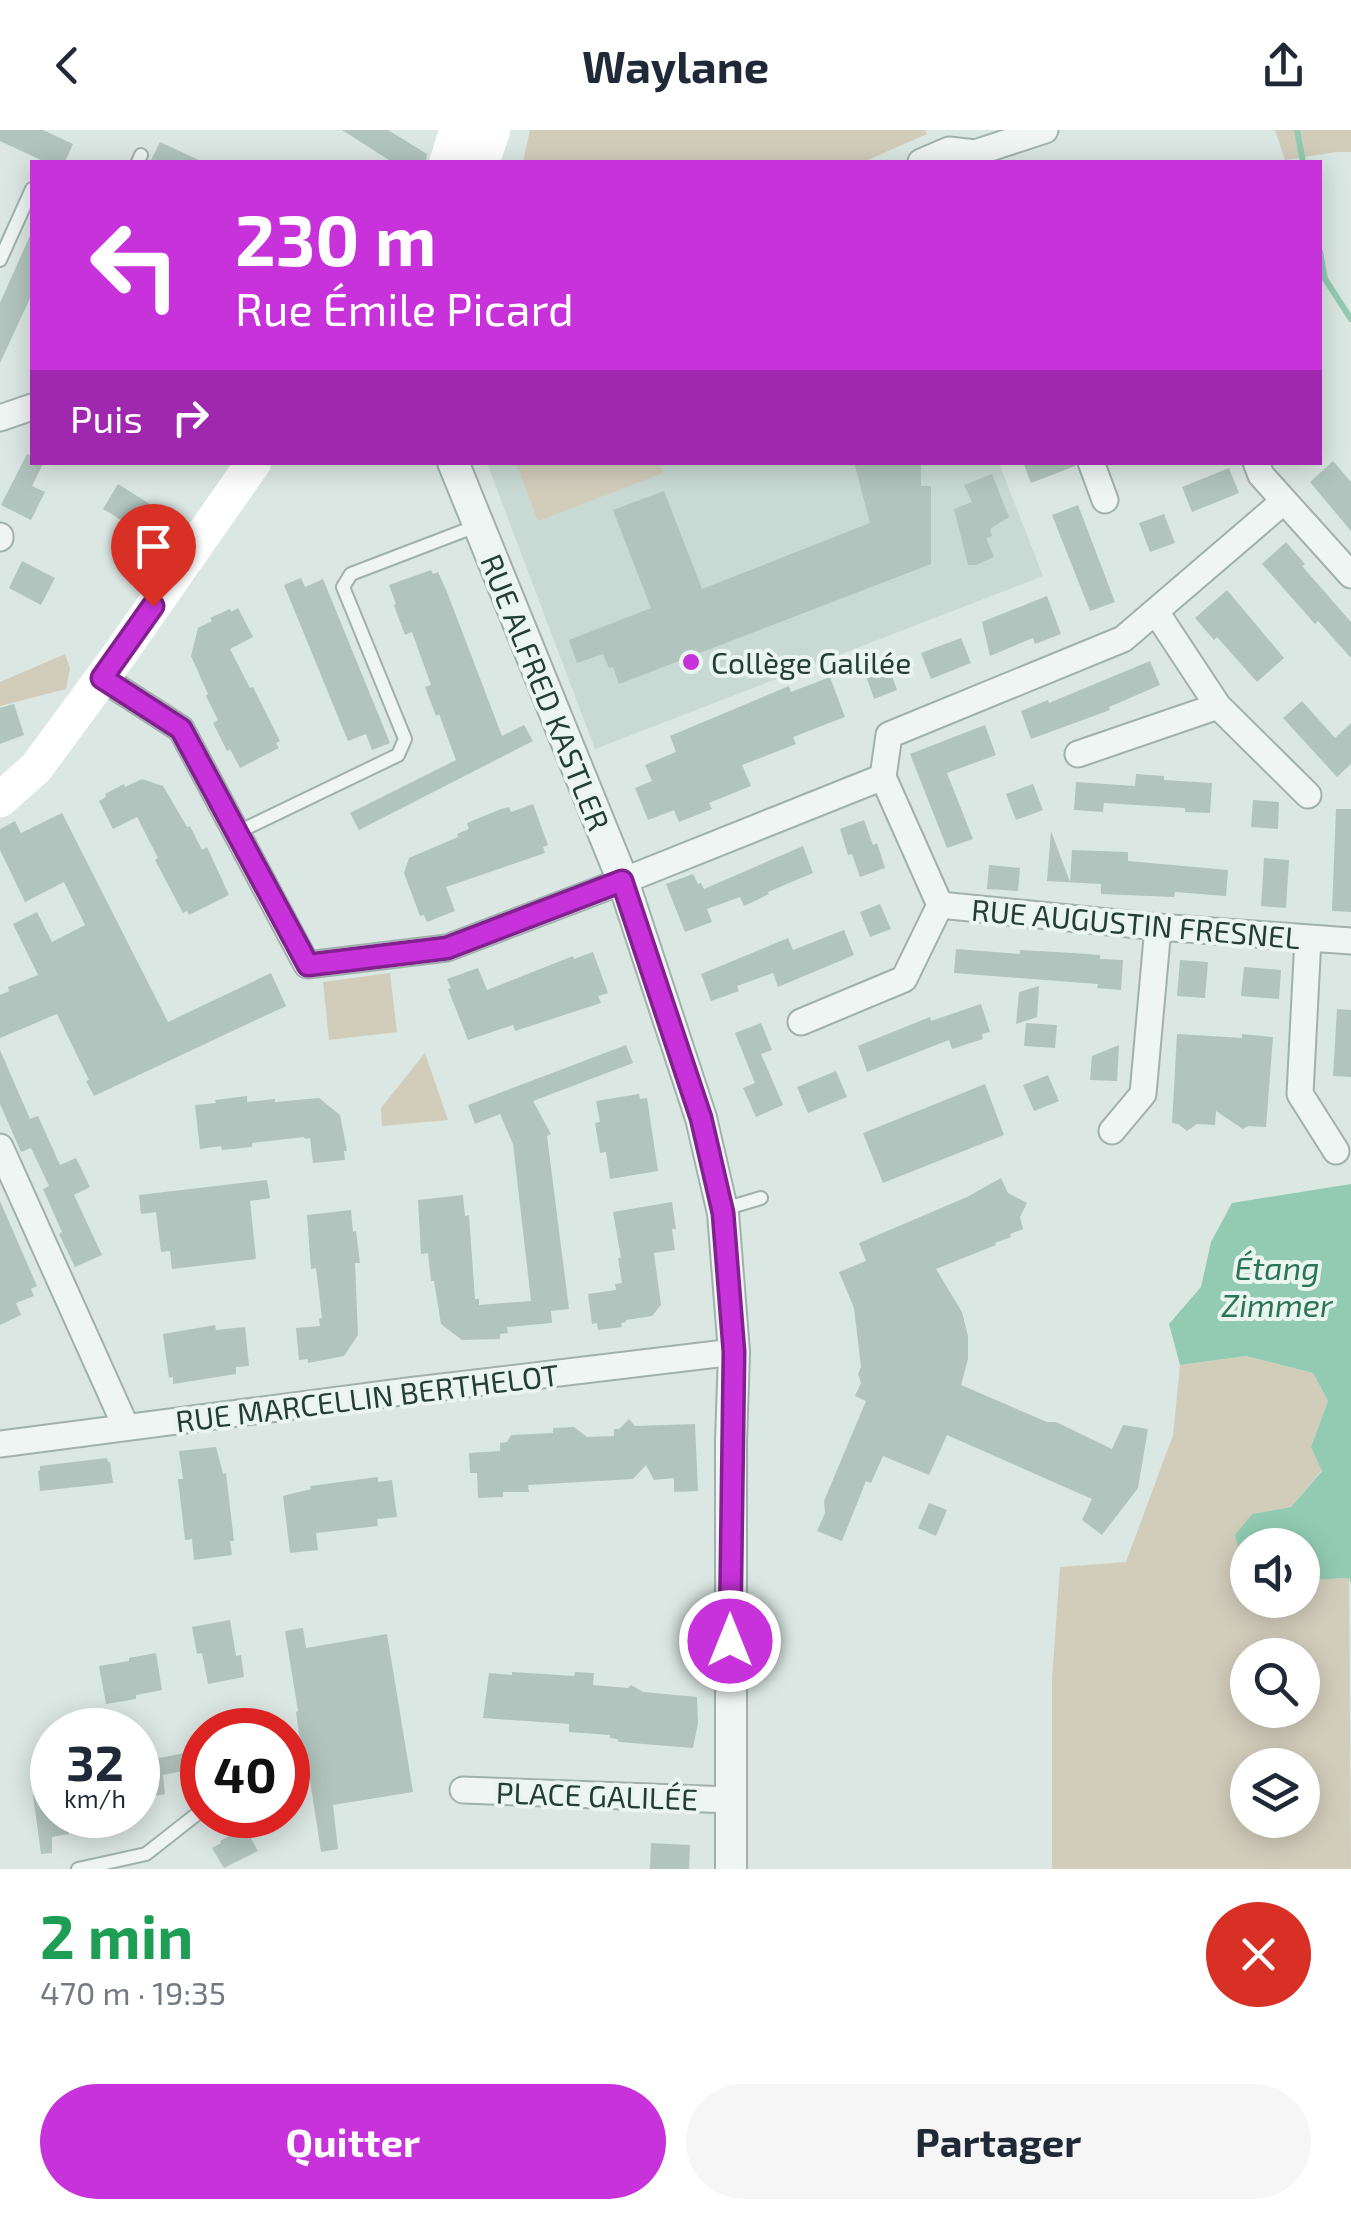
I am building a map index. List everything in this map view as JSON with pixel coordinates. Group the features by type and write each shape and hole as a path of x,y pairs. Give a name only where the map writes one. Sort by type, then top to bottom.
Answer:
{"main road":[{"path":"448,160 457,130"},
{"path":"483,160 492,130"},
{"path":"0,800 36,768 252,465"}],"street":[{"path":"926,160 950,150 977,158 1045,130"},
{"path":"0,418 30,408"},
{"name":"RUE ALFRED KASTLER","path":"454,465 622,881 701,1118 722,1210 734,1352 731,1869"},
{"path":"1092,465 1105,500"},
{"path":"1257,465 1261,475 1351,575"},
{"path":"102,678 181,729 308,965 447,948 883,777 889,735 1123,639 1284,501"},
{"path":"1156,612 1218,706 1308,795"},
{"path":"1078,754 1218,706"},
{"name":"RUE AUGUSTIN FRESNEL","path":"883,777 940,905 1158,927 1351,940"},
{"path":"802,1022 904,979 940,905"},
{"path":"1112,1132 1143,1094 1158,927"},
{"path":"1308,938 1300,1094 1336,1152"},
{"path":"0,1147 126,1428"},
{"name":"RUE MARCELLIN BERTHELOT","path":"0,1444 734,1352"},
{"name":"PLACE GALILÉE","path":"463,1790 730,1800"}],"lane":[{"path":"0,260 30,193"},
{"path":"236,833 398,755 405,740 343,587 351,574 478,526"},
{"path":"722,1210 761,1198"},
{"path":"78,1869 146,1854 180,1827"}],"shaded area":[{"path":"530,130 925,130 927,134 868,160 523,160"},
{"path":"1275,130 1351,130 1351,152 1285,160"},
{"name":"Collège Galilée","path":"488,465 1000,465 1043,576 595,749"},
{"path":"517,465 659,465 663,473 538,521"},
{"path":"65,654 70,668 66,689 0,706 0,682"},
{"path":"390,973 397,1032 329,1040 323,982"},
{"path":"425,1053 448,1120 382,1126 381,1108"},
{"path":"1246,1356 1313,1373 1328,1401 1311,1447 1322,1470 1291,1507 1252,1514 1242,1528 1230,1528 1230,1618 1320,1618 1320,1579 1349,1578 1351,1869 1052,1869 1052,1679 1060,1567 1126,1562 1173,1435 1180,1365"}],"water":[{"name":"Étang Zimmer","path":"1351,1184 1351,1584 1349,1578 1320,1579 1320,1528 1241,1528 1252,1514 1291,1507 1322,1471 1311,1447 1328,1401 1313,1373 1246,1356 1180,1365 1169,1324 1201,1287 1211,1242 1232,1203"}],"building":[{"path":"0,130 43,130 73,144 66,160 41,160 0,141"},
{"path":"342,130 388,130 427,154 426,160 389,160"},
{"path":"160,142 199,160 151,160"},
{"path":"30,236 30,298 0,363 0,303"},
{"path":"27,454 30,465 42,465 32,486 45,492 31,520 1,505"},
{"path":"1333,461 1351,482 1351,531 1310,482"},
{"path":"855,465 921,465 921,486 931,486 931,564 619,684 603,654 577,663 569,640 651,608 613,510 664,491 702,589 870,523"},
{"path":"1024,465 1075,465 1075,466 1031,483"},
{"path":"1229,468 1239,493 1192,512 1182,487"},
{"path":"992,474 1009,517 990,529 992,536 986,538 994,557 968,565 954,509 972,502 964,485"},
{"path":"118,484 164,513 151,535 164,544 150,566 129,552 141,532 103,509"},
{"path":"1078,505 1115,602 1090,611 1052,515"},
{"path":"1164,514 1175,543 1150,552 1139,523"},
{"path":"1286,542 1351,622 1351,658 1262,564"},
{"path":"22,561 55,578 41,605 9,588"},
{"path":"431,570 433,574 438,572 447,592 502,736 524,725 533,741 359,830 350,813 456,760 425,687 431,685 412,632 405,635 389,585"},
{"path":"301,578 305,587 323,579 390,743 372,750 366,734 348,741 284,585"},
{"path":"1227,590 1284,658 1257,682 1195,618"},
{"path":"1047,596 1061,634 1035,644 1033,638 990,656 982,622"},
{"path":"238,608 253,637 230,649 280,741 276,743 279,748 240,768 213,723 218,720 191,656 198,628 212,621 210,618"},
{"path":"961,638 971,663 931,679 921,653"},
{"path":"885,656 897,690 874,699 862,664"},
{"path":"1150,661 1160,685 1109,707 1110,710 1031,739 1021,711"},
{"path":"830,677 845,717 793,737 796,744 742,765 751,786 709,803 712,809 679,822 674,810 648,820 635,788 652,781 645,765 676,752 670,736 789,686 791,692"},
{"path":"1302,701 1335,738 1351,723 1351,764 1337,777 1283,718"},
{"path":"14,704 24,735 0,744 0,708"},
{"path":"985,725 996,755 947,773 973,839 947,848 910,754"},
{"path":"1136,774 1212,783 1210,813 1104,803 1103,812 1074,810 1076,782 1135,786"},
{"path":"142,779 163,786 202,850 207,847 229,895 189,915 187,911 183,913 137,817 113,829 99,801 124,784 125,787"},
{"path":"1033,784 1043,810 1016,820 1006,794"},
{"path":"1253,800 1279,802 1278,829 1251,827"},
{"path":"533,804 548,845 543,847 545,853 446,887 455,911 427,922 424,915 420,916 404,873 409,858 458,837 457,834 469,829 467,823 501,809 509,807 511,812"},
{"path":"1336,809 1351,809 1351,912 1332,911"},
{"path":"62,813 168,1022 271,973 286,1006 94,1096 57,1014 0,1038 0,995 9,991 8,987 38,975 13,924 37,912 52,942 85,925 64,882 25,902 0,850 0,829 15,821 21,833"},
{"path":"864,820 885,868 860,877 840,829"},
{"path":"1051,831 1070,882 1072,850 1128,852 1128,861 1228,870 1226,896 1175,892 1174,897 1101,894 1101,884 1047,881"},
{"path":"803,846 813,873 744,906 740,897 707,909 712,922 685,932 666,884 693,874 704,889"},
{"path":"1264,858 1289,860 1286,908 1261,906"},
{"path":"989,865 1020,868 1018,891 987,889"},
{"path":"880,904 891,929 870,937 860,912"},
{"path":"844,930 854,955 778,987 773,973 711,1001 701,974 788,938 793,950"},
{"path":"956,949 1073,953 1123,960 1121,990 1097,988 1098,984 954,973"},
{"path":"593,952 608,993 598,996 601,1003 515,1031 513,1025 468,1040 447,979 478,968 487,990"},
{"path":"1180,960 1208,962 1205,998 1177,996"},
{"path":"1244,967 1281,970 1279,999 1241,996"},
{"path":"1039,986 1037,1017 1016,1024 1019,992"},
{"path":"981,1004 990,1032 982,1034 983,1039 952,1049 949,1040 867,1072 858,1046 930,1017 931,1021"},
{"path":"1337,1009 1351,1010 1351,1077 1333,1076"},
{"path":"761,1023 772,1050 761,1054 783,1105 756,1117 743,1088 755,1083 735,1033"},
{"path":"1026,1023 1057,1025 1055,1048 1024,1046"},
{"path":"1177,1034 1273,1037 1266,1127 1243,1129 1216,1111 1215,1125 1197,1124 1187,1131 1172,1123"},
{"path":"626,1045 633,1063 533,1101 551,1134 547,1136 569,1309 551,1311 552,1323 507,1327 508,1333 500,1334 500,1339 462,1340 441,1324 428,1253 421,1254 418,1200 463,1195 465,1216 469,1215 475,1299 479,1299 479,1305 531,1301 513,1144 500,1114 475,1124 468,1105"},
{"path":"1119,1045 1117,1081 1090,1080 1092,1056"},
{"path":"0,1050 30,1119 38,1116 60,1165 76,1158 90,1187 74,1195 102,1255 75,1267 43,1189 49,1186 31,1148 21,1152 0,1104"},
{"path":"836,1071 847,1097 808,1113 797,1087"},
{"path":"1048,1075 1059,1101 1034,1111 1023,1085"},
{"path":"985,1084 1004,1135 883,1183 863,1133"},
{"path":"639,1094 640,1099 647,1098 658,1171 610,1179 606,1152 600,1153 596,1101"},
{"path":"247,1096 247,1102 319,1098 340,1115 345,1160 313,1163 310,1138 304,1137 252,1143 252,1147 200,1149 195,1105"},
{"path":"1001,1178 1008,1193 1027,1203 1020,1217 1023,1229 996,1245 936,1269 962,1312 968,1336 968,1359 961,1385 1047,1422 1056,1422 1112,1449 1123,1425 1148,1429 1138,1488 1102,1535 1082,1520 1092,1499 947,1435 929,1475 883,1456 871,1483 866,1481 842,1541 817,1531 825,1513 824,1501 866,1401 855,1396 861,1383 861,1367 854,1308 839,1272 866,1261 859,1243 967,1197"},
{"path":"267,1180 270,1198 250,1201 256,1259 172,1269 170,1251 161,1252 156,1212 141,1214 139,1195"},
{"path":"0,1201 37,1286 31,1289 34,1296 16,1303 21,1315 0,1325"},
{"path":"672,1202 675,1250 654,1253 661,1305 652,1316 626,1320 622,1327 598,1330 597,1323 592,1324 588,1294 616,1290 615,1284 622,1283 613,1212"},
{"path":"351,1210 360,1263 355,1263 358,1335 344,1356 308,1363 308,1359 299,1360 296,1328 320,1326 322,1318 316,1268 311,1269 307,1215"},
{"path":"215,1325 216,1330 245,1327 249,1366 236,1367 236,1374 173,1384 163,1334"},
{"path":"629,1419 635,1426 695,1424 698,1491 674,1492 674,1478 654,1480 646,1465 633,1479 528,1485 529,1492 503,1492 503,1497 478,1498 477,1473 470,1473 469,1453 500,1451 500,1443 507,1442 511,1435 553,1433 553,1428 574,1427 587,1437 614,1436 614,1429"},
{"path":"216,1447 223,1474 226,1473 234,1541 230,1541 232,1555 194,1560 192,1539 185,1540 179,1451"},
{"path":"107,1458 113,1483 40,1491 40,1466"},
{"path":"378,1477 378,1482 392,1480 397,1517 377,1519 378,1526 316,1533 318,1550 290,1553 283,1496 311,1489 310,1486"},
{"path":"929,1503 947,1510 936,1536 918,1528"},
{"path":"230,1620 244,1677 208,1684 192,1627"},
{"path":"303,1628 306,1648 387,1634 413,1792 333,1805 338,1849 321,1852 310,1780 310,1708 298,1708 285,1631"},
{"path":"156,1653 162,1690 106,1704 99,1666"},
{"path":"575,1672 594,1673 593,1685 631,1685 643,1692 697,1697 698,1723 693,1748 619,1742 610,1735 569,1732 569,1724 483,1718 489,1673 574,1676"},
{"path":"180,1754 180,1772 163,1775 165,1794 160,1795 160,1758"},
{"path":"39,1838 52,1838 52,1853 41,1854"},
{"path":"251,1838 258,1851 224,1868 212,1848 220,1841"},
{"path":"651,1843 690,1845 689,1869 650,1869"}],"waterway":[{"path":"1297,130 1303,160"},
{"path":"1322,263 1325,279 1351,319"}],"place":[{"name":"Collège Galilée","path":"691,662"}],"route":[{"path":"153,606 102,678 181,729 308,965 447,948 622,881 701,1118 723,1213 734,1352 730,1641"}]}
